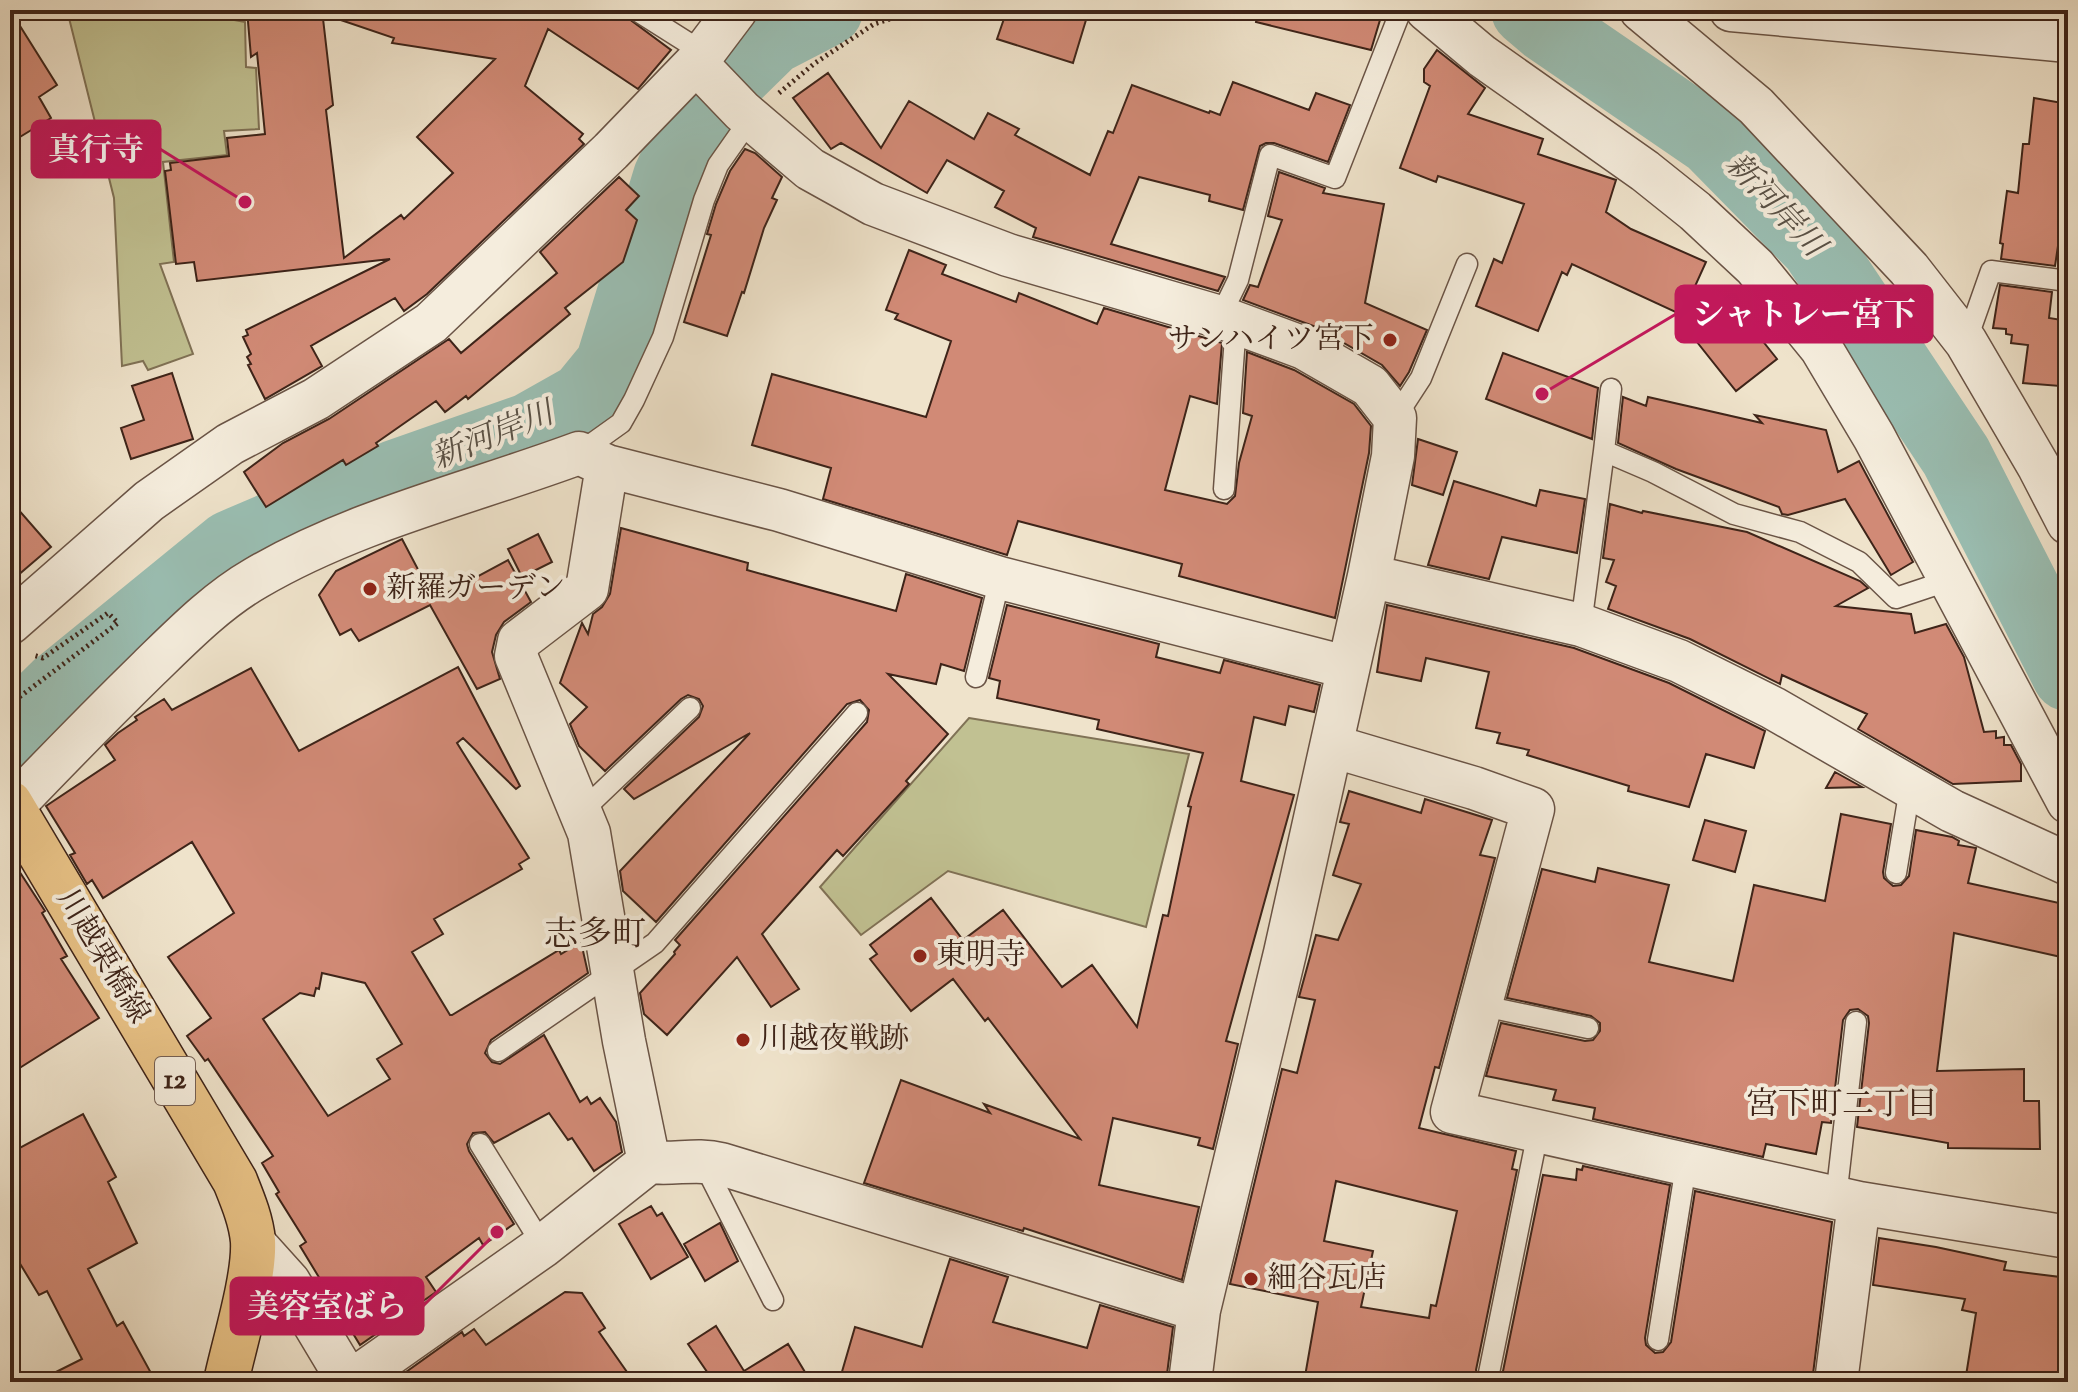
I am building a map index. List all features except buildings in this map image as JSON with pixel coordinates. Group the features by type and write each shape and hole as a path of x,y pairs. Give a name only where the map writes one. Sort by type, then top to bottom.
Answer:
{"main road":[{"name":"川越栗橋線","path":"11,805 235,1181 247,1210 253,1242 249,1276 226,1382"}],"street":[{"path":"16,636 149,501 230,444 316,399 431,323 704,64 736,10"},
{"path":"1427,10 1482,56 1645,171 1695,211 1755,267 1821,348 1874,437 2068,802"},
{"path":"1657,23 1730,10 2046,30"},
{"path":"1657,23 1756,106 1909,269 1966,342 2062,500"},
{"path":"704,64 746,114 810,169 873,204 1008,255 1228,320 1304,348 1370,386 1395,418 1393,456 1369,576 1199,1310 1190,1382"},
{"path":"593,459 587,589 519,641 516,656 589,833 649,1162"},
{"path":"11,805 204,616 253,580 296,556 377,523 503,481 593,459 779,510 1000,578 1346,667"},
{"path":"1369,576 1581,625 1679,661 1773,708 1952,811 2068,864"},
{"path":"1332,746 1533,809 1452,1112 1848,1200 2068,1237"},
{"path":"253,1242 289,1282 350,1382 543,1246 649,1162 673,1165 702,1160 1199,1310"},
{"path":"1836,1382 1848,1200"}],"lane":[{"path":"636,10 704,64"},
{"path":"1224,489 1228,320 1270,155 1335,178 1401,10"},
{"path":"593,459 621,423 663,337 704,200 718,165 746,114"},
{"path":"1395,418 1421,378 1467,264"},
{"path":"1966,342 1991,271 2068,281"},
{"path":"1581,625 1611,389"},
{"path":"1604,451 1653,472 1734,514 1800,532 1859,562 1896,598 1950,580"},
{"path":"976,677 1000,578"},
{"path":"580,813 690,708"},
{"path":"498,1051 655,943 857,713"},
{"path":"1896,873 1910,788"},
{"path":"1479,1005 1588,1028"},
{"path":"1848,1200 1856,1022"},
{"path":"1489,1373 1538,1132"},
{"path":"480,1144 543,1246"},
{"path":"702,1160 773,1300"},
{"path":"1658,1340 1686,1166"}],"path":[{"path":"746,114 874,24 918,10"},
{"path":"10,704 118,623 108,613 43,658 16,636"}],"green space":[{"path":"67,10 180,10 245,22 246,67 256,68 259,129 224,131 227,155 163,162 174,262 160,264 193,354 148,370 143,361 122,366 114,198"},
{"path":"969,718 1189,754 1146,927 948,871 861,935 820,887"}],"waterway":[{"name":"新河岸川","path":"10,734 58,687 231,546 395,476 529,429 584,398 611,365 669,177 694,124 727,82 771,39 827,10"},
{"name":"新河岸川","path":"1527,10 1547,27 1712,140 1816,246 1956,456 2068,675"}],"place":[{"name":"真行寺","path":"245,202"},
{"name":"サンハイツ宮下","path":"1390,340"},
{"name":"シャトレー宮下","path":"1542,394"},
{"name":"新羅ガーデン","path":"370,589"},
{"name":"東明寺","path":"920,956"},
{"name":"川越夜戦跡","path":"743,1040"},
{"name":"美容室ばら","path":"497,1232"},
{"name":"細谷瓦店","path":"1251,1279"}],"district":[{"name":"志多町","path":"595,936"},
{"name":"宮下町二丁目","path":"1842,1106"}]}
